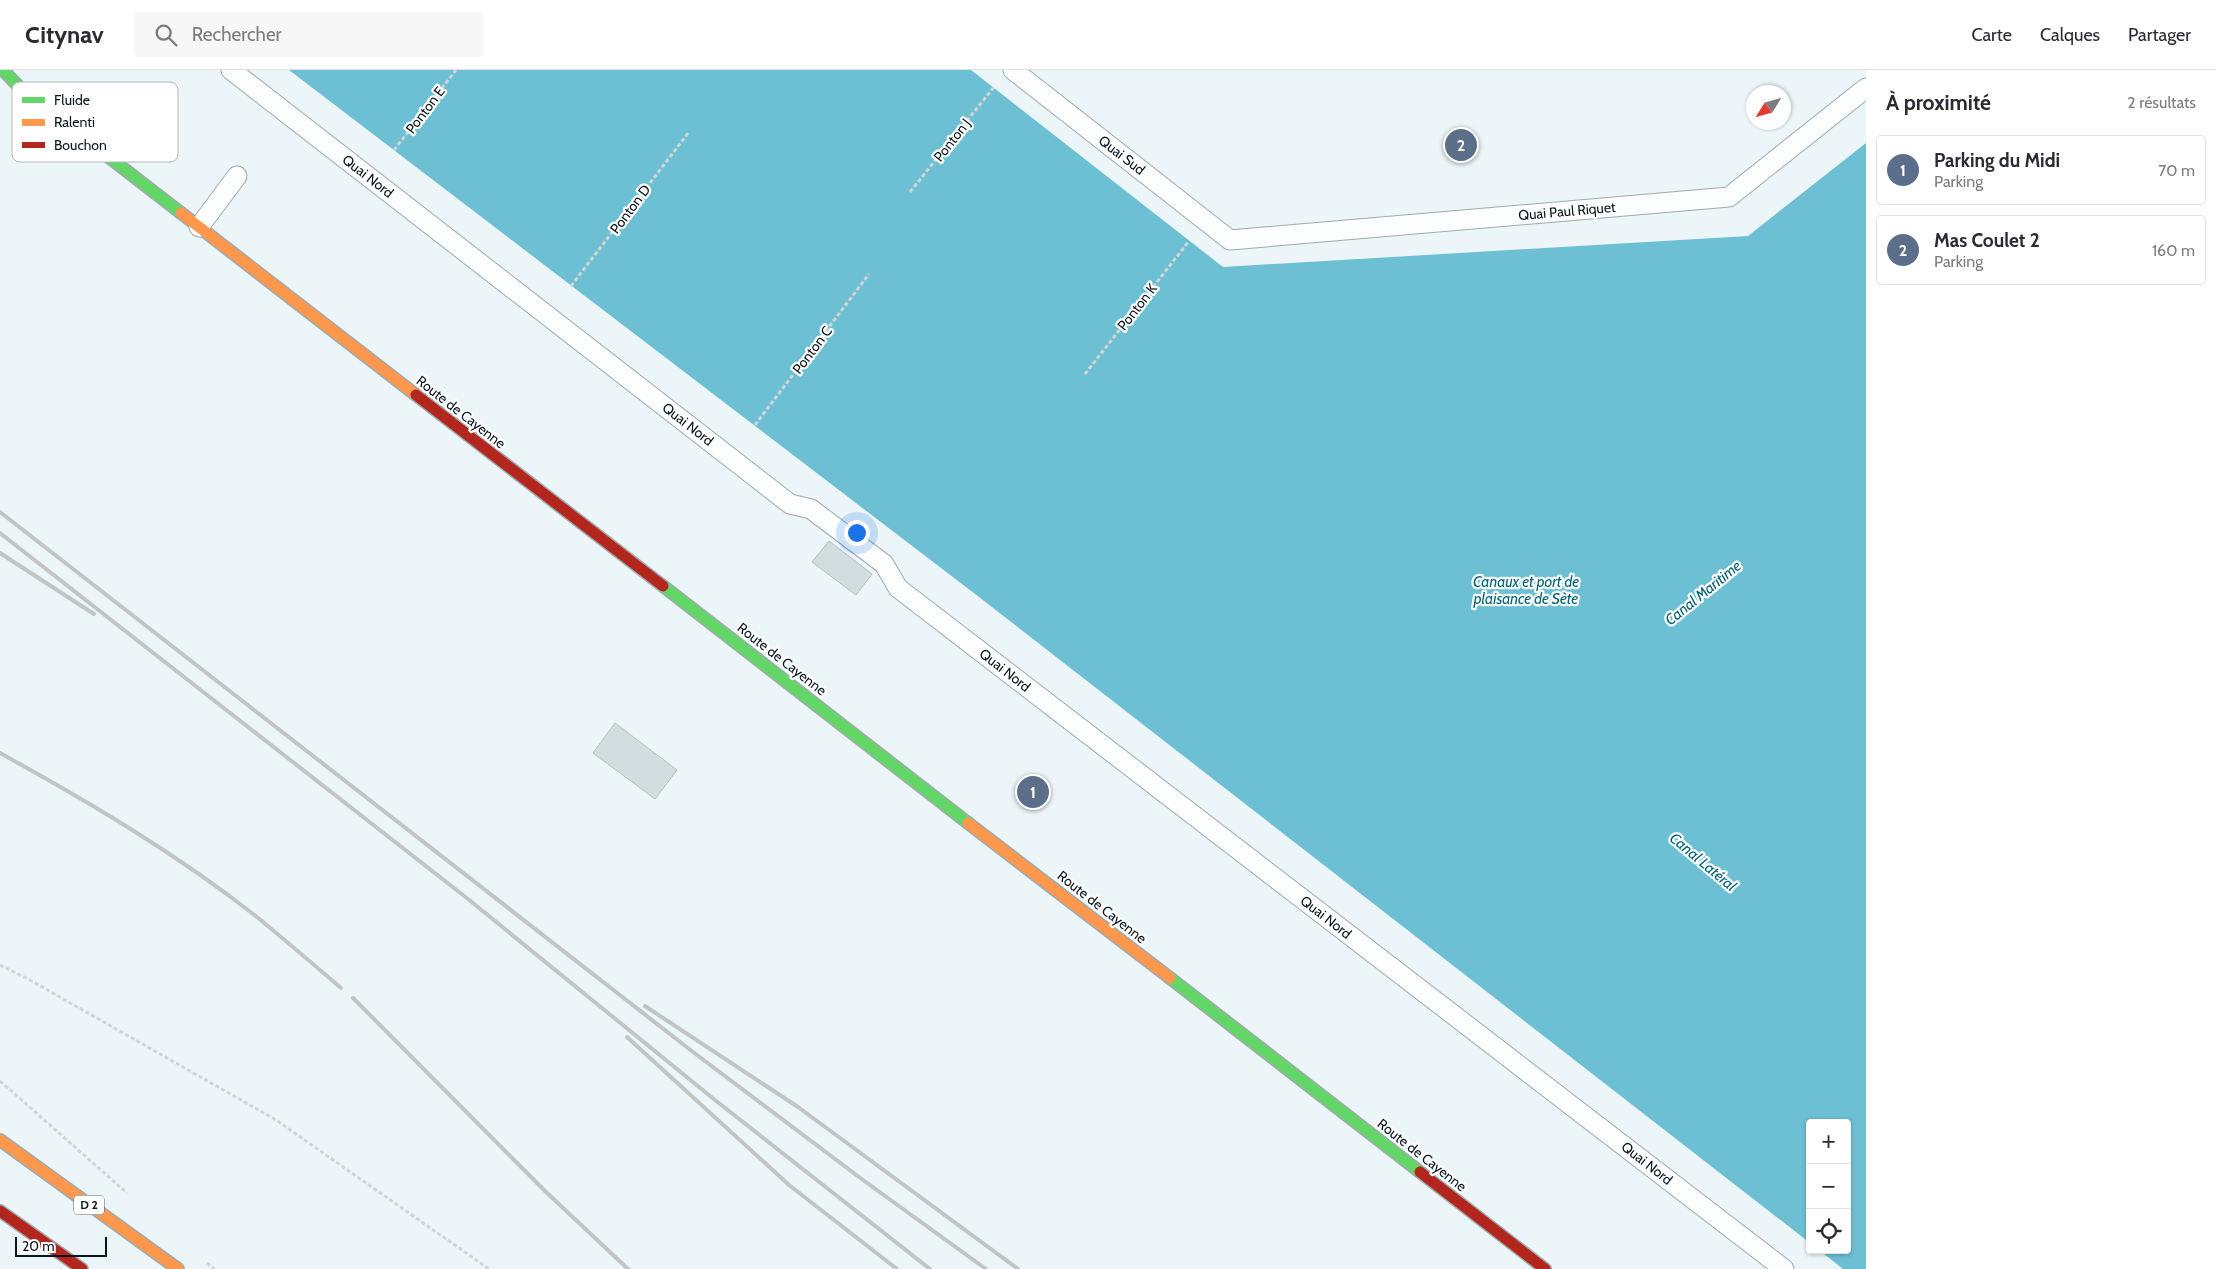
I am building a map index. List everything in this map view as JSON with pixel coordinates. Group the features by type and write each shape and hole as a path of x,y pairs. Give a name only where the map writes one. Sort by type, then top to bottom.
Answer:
{"street":[{"name":"Route de Cayenne","path":"3,70 14,82"},
{"name":"Route de Cayenne","path":"115,162 1545,1269"},
{"name":"D 2","path":"0,1140 178,1269"},
{"path":"0,1211 82,1269"}],"lane":[{"name":"Quai Nord","path":"231,70 790,504 811,509 884,564 898,588 1784,1269"},
{"name":"Quai Sud","path":"1013,70 1230,240"},
{"name":"Quai Paul Riquet","path":"1230,240 1730,198 1866,88"},
{"path":"199,227 237,176"}],"path":[{"name":"Ponton E","path":"394,150 456,70"},
{"name":"Ponton J","path":"910,192 994,87"},
{"name":"Ponton D","path":"572,286 689,132"},
{"name":"Ponton K","path":"1085,374 1190,241"},
{"name":"Ponton C","path":"755,425 869,274"},
{"path":"0,965 39,985 276,1120 489,1269"},
{"path":"0,1081 133,1198"},
{"path":"206,1262 214,1269"}],"water":[{"name":"Canaux et port de plaisance de Sète","path":"289,70 971,70 1223,267 1748,236 1866,143 1866,1269 1843,1269 1824,1254 1851,1254 1851,1119 1806,1119 1806,1240 979,597"}],"building":[{"path":"829,541 872,574 856,595 812,562"},
{"path":"615,723 677,770 655,799 593,753"}],"railway":[{"path":"0,512 693,1052 863,1180 986,1269"},
{"path":"0,533 468,899 715,1100 930,1269"},
{"path":"0,553 94,614"},
{"path":"0,753 132,830 196,872 257,917 341,988"},
{"path":"353,998 545,1191 628,1269"},
{"path":"645,1006 798,1107 1018,1269"},
{"path":"627,1037 789,1185 897,1269"}],"traffic: fast":[{"path":"3,70 14,82"},
{"path":"115,162 181,213"},
{"path":"663,586 968,823"},
{"path":"1170,978 1420,1172"}],"traffic: slow":[{"path":"181,213 416,395"},
{"path":"968,823 1170,978"},
{"path":"0,1140 178,1269"}],"traffic: jam":[{"path":"416,395 663,586"},
{"path":"1420,1172 1545,1269"},
{"path":"0,1211 82,1269"}],"place":[{"name":"Mas Coulet 2","path":"1461,145"},
{"name":"Parking du Midi","path":"1033,792"}],"water label":[{"name":"Canal Maritime","path":"1703,593"},
{"name":"Canal Latéral","path":"1703,862"}]}
